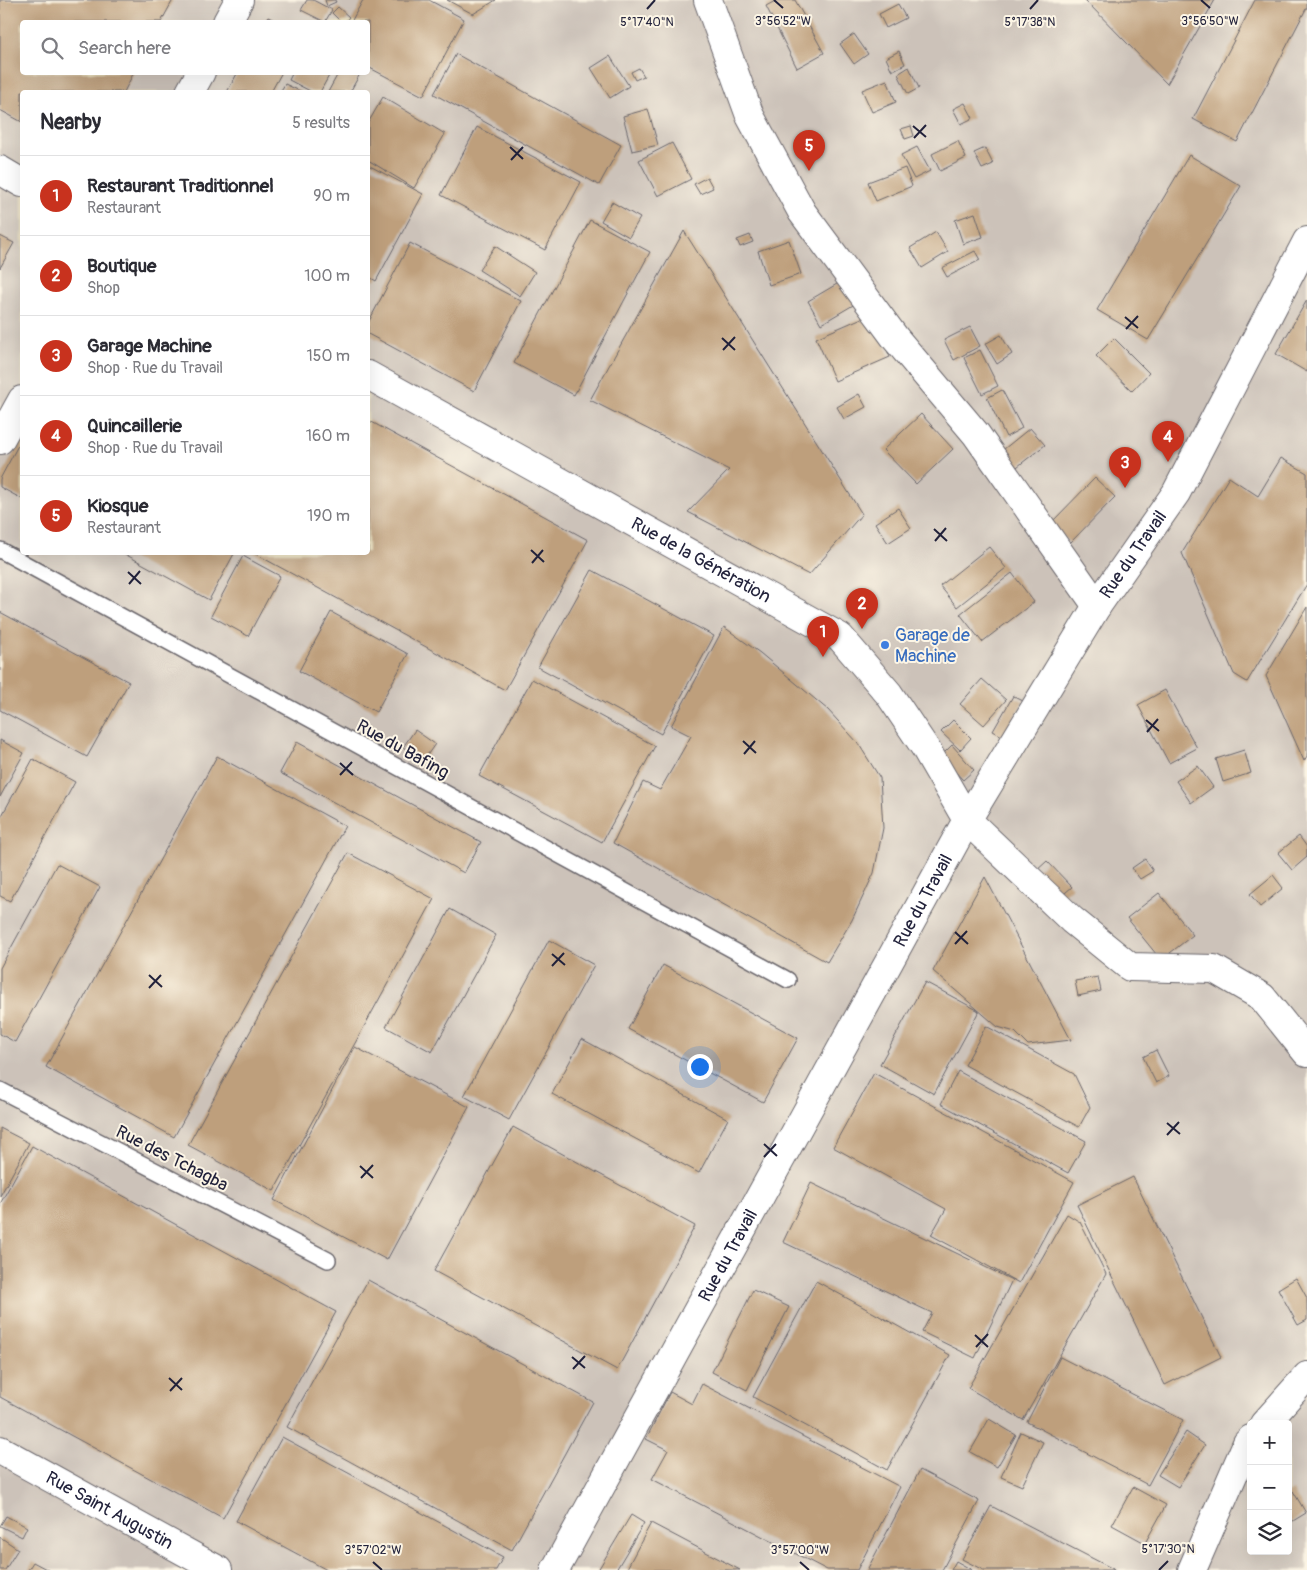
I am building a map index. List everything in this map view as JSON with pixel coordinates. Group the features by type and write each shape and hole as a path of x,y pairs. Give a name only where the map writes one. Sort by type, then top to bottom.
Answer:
{"street":[{"path":"228,20 239,0"},
{"path":"708,0 750,116 802,212 896,339 976,434 1096,606"},
{"path":"191,90 199,75"},
{"path":"0,170 20,182"},
{"name":"Rue du Travail","path":"555,1570 967,820 1096,606 1176,493 1307,241"},
{"name":"Rue de la Génération","path":"370,376 840,637 889,694 926,749 967,820 1072,920 1130,967 1214,969 1262,997 1307,1053"},
{"path":"0,440 20,404"},
{"path":"1268,1420 1307,1376"},
{"path":"1192,1570 1247,1443"},
{"name":"Rue Saint Augustin","path":"0,1450 218,1570"}],"lane":[{"name":"Rue du Bafing","path":"0,550 788,980"},
{"name":"Rue des Tchagba","path":"0,1090 328,1260"}],"shaded area":[{"path":"0,0 1307,0 1307,1570 0,1570"}],"building":[{"path":"0,0 173,0 162,20 20,20 20,75 132,75 125,90 20,90 20,121 0,110"},
{"path":"307,0 313,0 332,10 326,20 321,20 301,10"},
{"path":"325,0 335,0 336,2 327,6"},
{"path":"363,0 429,0 464,19 423,96 370,68 370,20 352,20"},
{"path":"447,0 496,0 473,14"},
{"path":"777,0 795,0 824,53 797,68 766,6"},
{"path":"1085,0 1215,0 1167,84"},
{"path":"1255,0 1307,0 1307,7 1237,142 1193,119"},
{"path":"898,4 906,18 886,28 879,14"},
{"path":"338,7 349,17 347,20 339,20 332,13"},
{"path":"854,34 868,54 854,64 840,44"},
{"path":"899,51 905,64 892,71 886,58"},
{"path":"456,54 621,145 599,185 434,94"},
{"path":"610,56 629,86 610,98 591,68"},
{"path":"909,67 919,88 908,94 898,74"},
{"path":"639,68 644,76 635,80 631,72"},
{"path":"236,75 280,75 272,90 228,90"},
{"path":"292,75 329,75 321,90 308,90 289,80"},
{"path":"337,75 359,75 351,90 329,90"},
{"path":"887,80 896,102 872,112 862,90"},
{"path":"285,84 298,90 281,90"},
{"path":"383,97 445,134 414,188 370,161 370,120"},
{"path":"965,103 973,118 961,124 953,109"},
{"path":"648,109 658,145 632,151 623,116"},
{"path":"911,126 914,136 905,139 901,129"},
{"path":"477,127 581,182 545,250 441,195"},
{"path":"958,141 966,158 940,171 932,154"},
{"path":"672,143 691,179 658,196 639,160"},
{"path":"917,147 930,171 914,179 901,155"},
{"path":"985,148 993,164 982,169 974,153"},
{"path":"1189,155 1241,186 1148,340 1097,310"},
{"path":"370,166 423,194 376,281 370,277"},
{"path":"905,168 912,186 876,201 868,182"},
{"path":"707,177 713,188 700,194 694,184"},
{"path":"612,202 640,218 629,237 601,221"},
{"path":"975,213 983,237 963,244 955,220"},
{"path":"590,220 650,252 574,395 514,363"},
{"path":"684,231 862,514 809,575 688,512 729,470 590,400"},
{"path":"936,232 948,252 922,268 910,248"},
{"path":"750,235 753,242 740,247 737,240"},
{"path":"0,236 14,243 0,268"},
{"path":"789,240 801,274 769,285 758,251"},
{"path":"410,243 521,301 474,391 370,335 370,319"},
{"path":"495,246 535,272 520,296 479,270"},
{"path":"975,251 980,260 947,277 942,268"},
{"path":"842,281 855,304 821,324 808,301"},
{"path":"1307,300 1307,372 1276,354"},
{"path":"871,314 890,357 835,381 816,338"},
{"path":"970,327 980,346 954,360 944,340"},
{"path":"1001,335 1012,354 997,364 985,344"},
{"path":"1114,338 1149,373 1132,391 1096,356"},
{"path":"980,350 998,386 982,394 964,358"},
{"path":"1002,390 1022,428 1006,437 987,398"},
{"path":"859,394 866,407 844,419 837,407"},
{"path":"921,414 953,449 916,484 883,450"},
{"path":"370,421 588,540 505,690 258,555 370,555"},
{"path":"1030,428 1045,445 1013,470 999,453"},
{"path":"20,442 20,498 0,487 0,479"},
{"path":"1281,458 1307,473 1307,584 1247,682 1234,674 1182,553 1229,477 1258,496"},
{"path":"1095,478 1115,497 1070,543 1050,524"},
{"path":"898,508 911,528 888,543 875,523"},
{"path":"989,547 1006,568 957,607 940,586"},
{"path":"126,555 233,555 209,600"},
{"path":"243,556 280,576 248,636 211,616"},
{"path":"592,570 714,636 661,734 538,667"},
{"path":"1012,573 1034,602 982,642 960,614"},
{"path":"1307,607 1307,756 1304,761 1266,676"},
{"path":"0,612 129,682 87,757 0,710"},
{"path":"331,612 408,654 376,712 299,671"},
{"path":"724,627 760,653 828,710 858,743 880,778 883,828 874,873 852,920 827,962 613,843 643,782 660,790 691,736 671,726"},
{"path":"532,679 655,746 602,842 479,776"},
{"path":"982,679 1006,700 984,725 960,704"},
{"path":"1165,690 1197,748 1169,763 1138,705"},
{"path":"1013,696 1023,701 1004,737 993,731"},
{"path":"953,720 971,738 960,750 941,732"},
{"path":"415,730 435,744 423,761 403,747"},
{"path":"0,740 24,753 0,797"},
{"path":"297,742 481,842 464,873 280,773"},
{"path":"952,745 974,770 963,780 941,756"},
{"path":"1244,750 1251,773 1223,782 1216,759"},
{"path":"217,756 345,826 174,1137 46,1067"},
{"path":"33,759 75,782 10,901 0,896 0,819"},
{"path":"1198,766 1213,787 1191,803 1176,781"},
{"path":"1299,836 1307,847 1307,857 1292,870 1278,853"},
{"path":"348,853 434,899 274,1191 188,1145"},
{"path":"1145,859 1153,871 1140,879 1132,868"},
{"path":"1047,861 1072,887 1059,898 1035,872"},
{"path":"57,864 100,887 15,1042 0,1034 0,968"},
{"path":"1273,875 1283,888 1260,907 1250,894"},
{"path":"985,877 1071,1040 1028,1045 1015,1032 998,1027 933,971"},
{"path":"1159,893 1193,935 1161,960 1127,918"},
{"path":"450,909 496,935 432,1052 386,1027"},
{"path":"549,940 594,965 509,1120 464,1096"},
{"path":"663,965 798,1038 763,1102 628,1029"},
{"path":"1098,977 1101,991 1078,996 1075,981"},
{"path":"925,982 979,1011 934,1094 880,1064"},
{"path":"986,1026 1074,1074 1090,1107 1079,1127 965,1065"},
{"path":"582,1039 728,1119 699,1173 552,1094"},
{"path":"355,1047 469,1107 387,1260 274,1200"},
{"path":"1156,1050 1169,1076 1156,1083 1143,1057"},
{"path":"958,1071 1086,1141 1068,1173 941,1104"},
{"path":"874,1073 1074,1182 1019,1283 931,1235 946,1209 833,1147"},
{"path":"513,1127 695,1226 617,1370 434,1271"},
{"path":"0,1128 29,1143 0,1196"},
{"path":"32,1146 336,1312 223,1518 0,1397 0,1204"},
{"path":"1133,1177 1221,1357 1165,1385 1077,1205"},
{"path":"811,1183 1012,1280 975,1358 922,1332 932,1313 783,1242"},
{"path":"1067,1214 1080,1222 1106,1274 1023,1420 968,1388"},
{"path":"1296,1278 1307,1298 1307,1320 1298,1325 1278,1289"},
{"path":"368,1280 593,1402 512,1550 287,1427"},
{"path":"816,1281 950,1355 887,1470 753,1397"},
{"path":"753,1290 789,1307 747,1390 712,1372"},
{"path":"1060,1357 1183,1420 1148,1485 1027,1422"},
{"path":"702,1384 900,1487 857,1570 827,1570 652,1479 668,1450 646,1439 670,1392 692,1404"},
{"path":"989,1419 1016,1435 997,1467 970,1452"},
{"path":"1021,1432 1043,1442 1022,1486 1001,1477"},
{"path":"1186,1432 1205,1445 1178,1487 1158,1475"},
{"path":"282,1437 503,1557 496,1570 327,1570 236,1521"},
{"path":"920,1470 979,1501 942,1570 867,1570"},
{"path":"1133,1487 1166,1505 1145,1543 1112,1525"},
{"path":"1292,1492 1306,1513 1292,1522 1292,1510"},
{"path":"991,1506 1115,1570 983,1570 962,1559"},
{"path":"631,1515 644,1523 616,1570 598,1570"},
{"path":"6,1516 27,1527 22,1537 0,1526"},
{"path":"651,1523 740,1570 626,1570"},
{"path":"0,1537 18,1549 5,1570 0,1570"},
{"path":"956,1561 972,1570 951,1570"},
{"path":"33,1562 48,1570 28,1570"}],"place":[{"name":"Kiosque","path":"809,171"},
{"name":"Quincaillerie","path":"1168,462"},
{"name":"Garage Machine","path":"1125,488"},
{"name":"Boutique","path":"862,629"},
{"name":"Garage de Machine","path":"885,645"},
{"name":"Restaurant Traditionnel","path":"823,657"}]}
